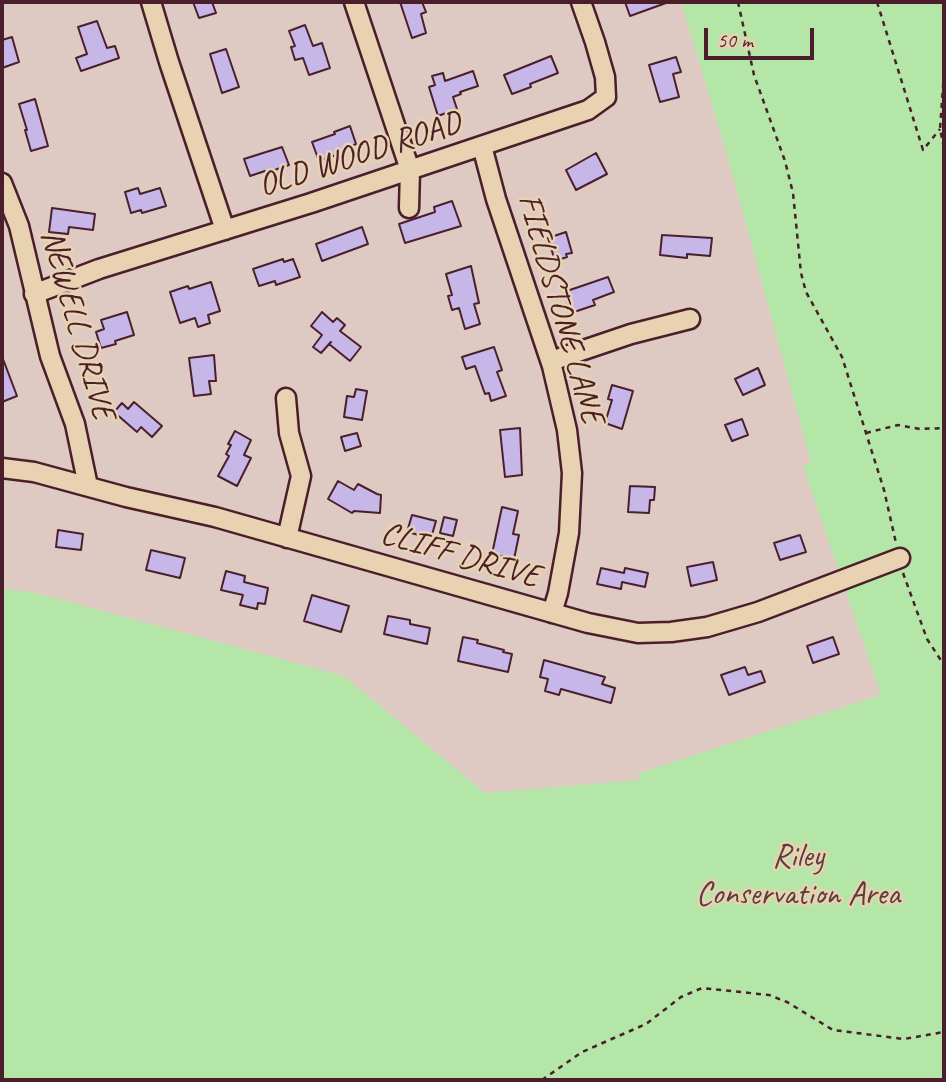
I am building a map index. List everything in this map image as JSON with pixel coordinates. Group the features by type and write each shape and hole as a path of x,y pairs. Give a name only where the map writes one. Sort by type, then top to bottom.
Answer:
{"street":[{"path":"151,2 225,230"},
{"path":"354,2 410,170 409,208"},
{"name":"OLD WOOD ROAD","path":"34,294 99,270 311,204 588,110 606,97 605,77 581,2"},
{"name":"FIELDSTONE LANE","path":"481,146 496,199 551,361 567,430 572,473 569,533 552,613"},
{"name":"NEWELL DRIVE","path":"2,183 19,226 50,356 75,424 88,486"},
{"path":"551,361 631,334 690,320"},
{"path":"286,398 289,433 301,476 286,538"},
{"name":"CLIFF DRIVE","path":"2,467 34,472 215,517 588,623 638,633 707,627 758,612 900,558"}],"path":[{"path":"738,2 754,75 785,161 793,193 801,273 806,292 842,357 884,490 904,578 927,639 944,665"},
{"path":"877,2 923,150 940,128"},
{"path":"944,73 940,128 944,148"},
{"path":"866,433 898,425 920,429 944,428"},
{"path":"542,1080 582,1052 646,1024 681,997 702,988 769,995 787,1002 833,1030 904,1040 944,1032"}],"green space":[{"name":"Riley Conservation Area","path":"681,2 944,2 944,1080 2,1080 2,589 32,592 344,676 485,793 640,780 639,773 881,695 803,466 811,462 728,158"}],"building":[{"path":"193,2 212,2 216,13 199,18"},
{"path":"400,2 422,2 426,12 421,14 426,33 412,38"},
{"path":"625,2 665,2 666,3 630,16"},
{"path":"97,21 107,48 115,46 119,58 81,71 76,58 87,54 78,27"},
{"path":"305,25 313,46 322,43 330,68 309,75 303,58 295,60 291,47 295,46 289,31"},
{"path":"12,37 19,62 2,68 2,40"},
{"path":"226,49 239,87 222,93 210,54"},
{"path":"551,56 558,73 512,94 504,75"},
{"path":"676,57 681,72 673,74 679,97 660,102 649,65"},
{"path":"473,71 478,86 453,97 457,109 438,116 429,87 435,85 432,76 443,73 445,81"},
{"path":"35,99 48,146 31,151 19,104"},
{"path":"350,126 356,144 341,150 342,153 319,161 312,142"},
{"path":"282,147 289,165 250,176 244,159"},
{"path":"596,153 607,174 576,190 566,170"},
{"path":"138,188 140,194 160,188 166,206 142,213 141,210 131,213 125,192"},
{"path":"452,201 461,226 405,243 399,224 435,212 434,207"},
{"path":"52,208 95,214 93,230 69,227 68,234 49,232"},
{"path":"362,227 368,244 322,261 316,244"},
{"path":"566,232 572,253 555,261 548,238"},
{"path":"662,235 712,238 710,256 687,254 687,258 660,255"},
{"path":"283,259 284,262 293,259 300,277 276,285 275,281 259,286 253,269"},
{"path":"471,266 479,303 474,304 480,324 465,329 459,308 452,310 448,296 452,295 446,274"},
{"path":"608,277 614,292 593,300 595,305 571,313 564,292"},
{"path":"211,282 220,311 208,315 210,323 198,327 195,318 180,323 170,292"},
{"path":"127,312 134,335 101,348 96,332 104,329 101,320"},
{"path":"322,312 333,322 337,318 345,325 340,331 361,347 350,361 329,344 321,353 313,347 322,335 311,326"},
{"path":"494,347 502,370 497,372 506,396 491,401 489,393 485,394 475,366 466,369 462,357"},
{"path":"214,355 216,381 209,381 211,394 194,396 189,358"},
{"path":"2,360 17,396 2,402"},
{"path":"758,368 765,385 743,395 735,379"},
{"path":"612,385 633,391 622,429 605,423 612,400 608,399"},
{"path":"356,389 367,391 362,420 344,417 347,396 354,397"},
{"path":"134,402 162,426 152,437 141,427 137,432 114,412 122,403 128,409"},
{"path":"742,419 748,435 732,441 725,425"},
{"path":"520,428 522,475 505,477 500,430"},
{"path":"235,431 251,440 244,455 251,458 237,486 218,476 229,456 226,454 231,445 228,444"},
{"path":"357,433 361,446 345,451 341,437"},
{"path":"338,481 354,490 358,484 381,495 380,513 352,513 328,499"},
{"path":"630,486 655,487 649,513 628,512"},
{"path":"502,507 518,511 513,534 519,535 514,559 492,554"},
{"path":"412,515 436,521 431,538 407,532"},
{"path":"444,517 457,520 453,536 440,533"},
{"path":"58,530 83,534 81,550 56,547"},
{"path":"800,535 806,552 780,560 774,543"},
{"path":"151,550 185,558 180,578 146,570"},
{"path":"713,562 717,580 691,586 687,567"},
{"path":"601,568 624,573 625,568 648,573 645,587 622,582 621,589 597,584"},
{"path":"226,571 245,576 244,582 268,588 265,604 258,603 257,609 240,605 243,595 221,590"},
{"path":"312,595 349,606 341,632 304,621"},
{"path":"388,616 410,620 410,624 430,628 427,644 384,634"},
{"path":"463,637 512,654 508,672 458,661"},
{"path":"833,637 839,654 813,663 807,646"},
{"path":"544,660 605,677 602,684 615,688 611,703 561,689 559,695 545,691 548,679 540,677"},
{"path":"745,667 748,675 761,671 765,682 729,695 721,675"}]}
